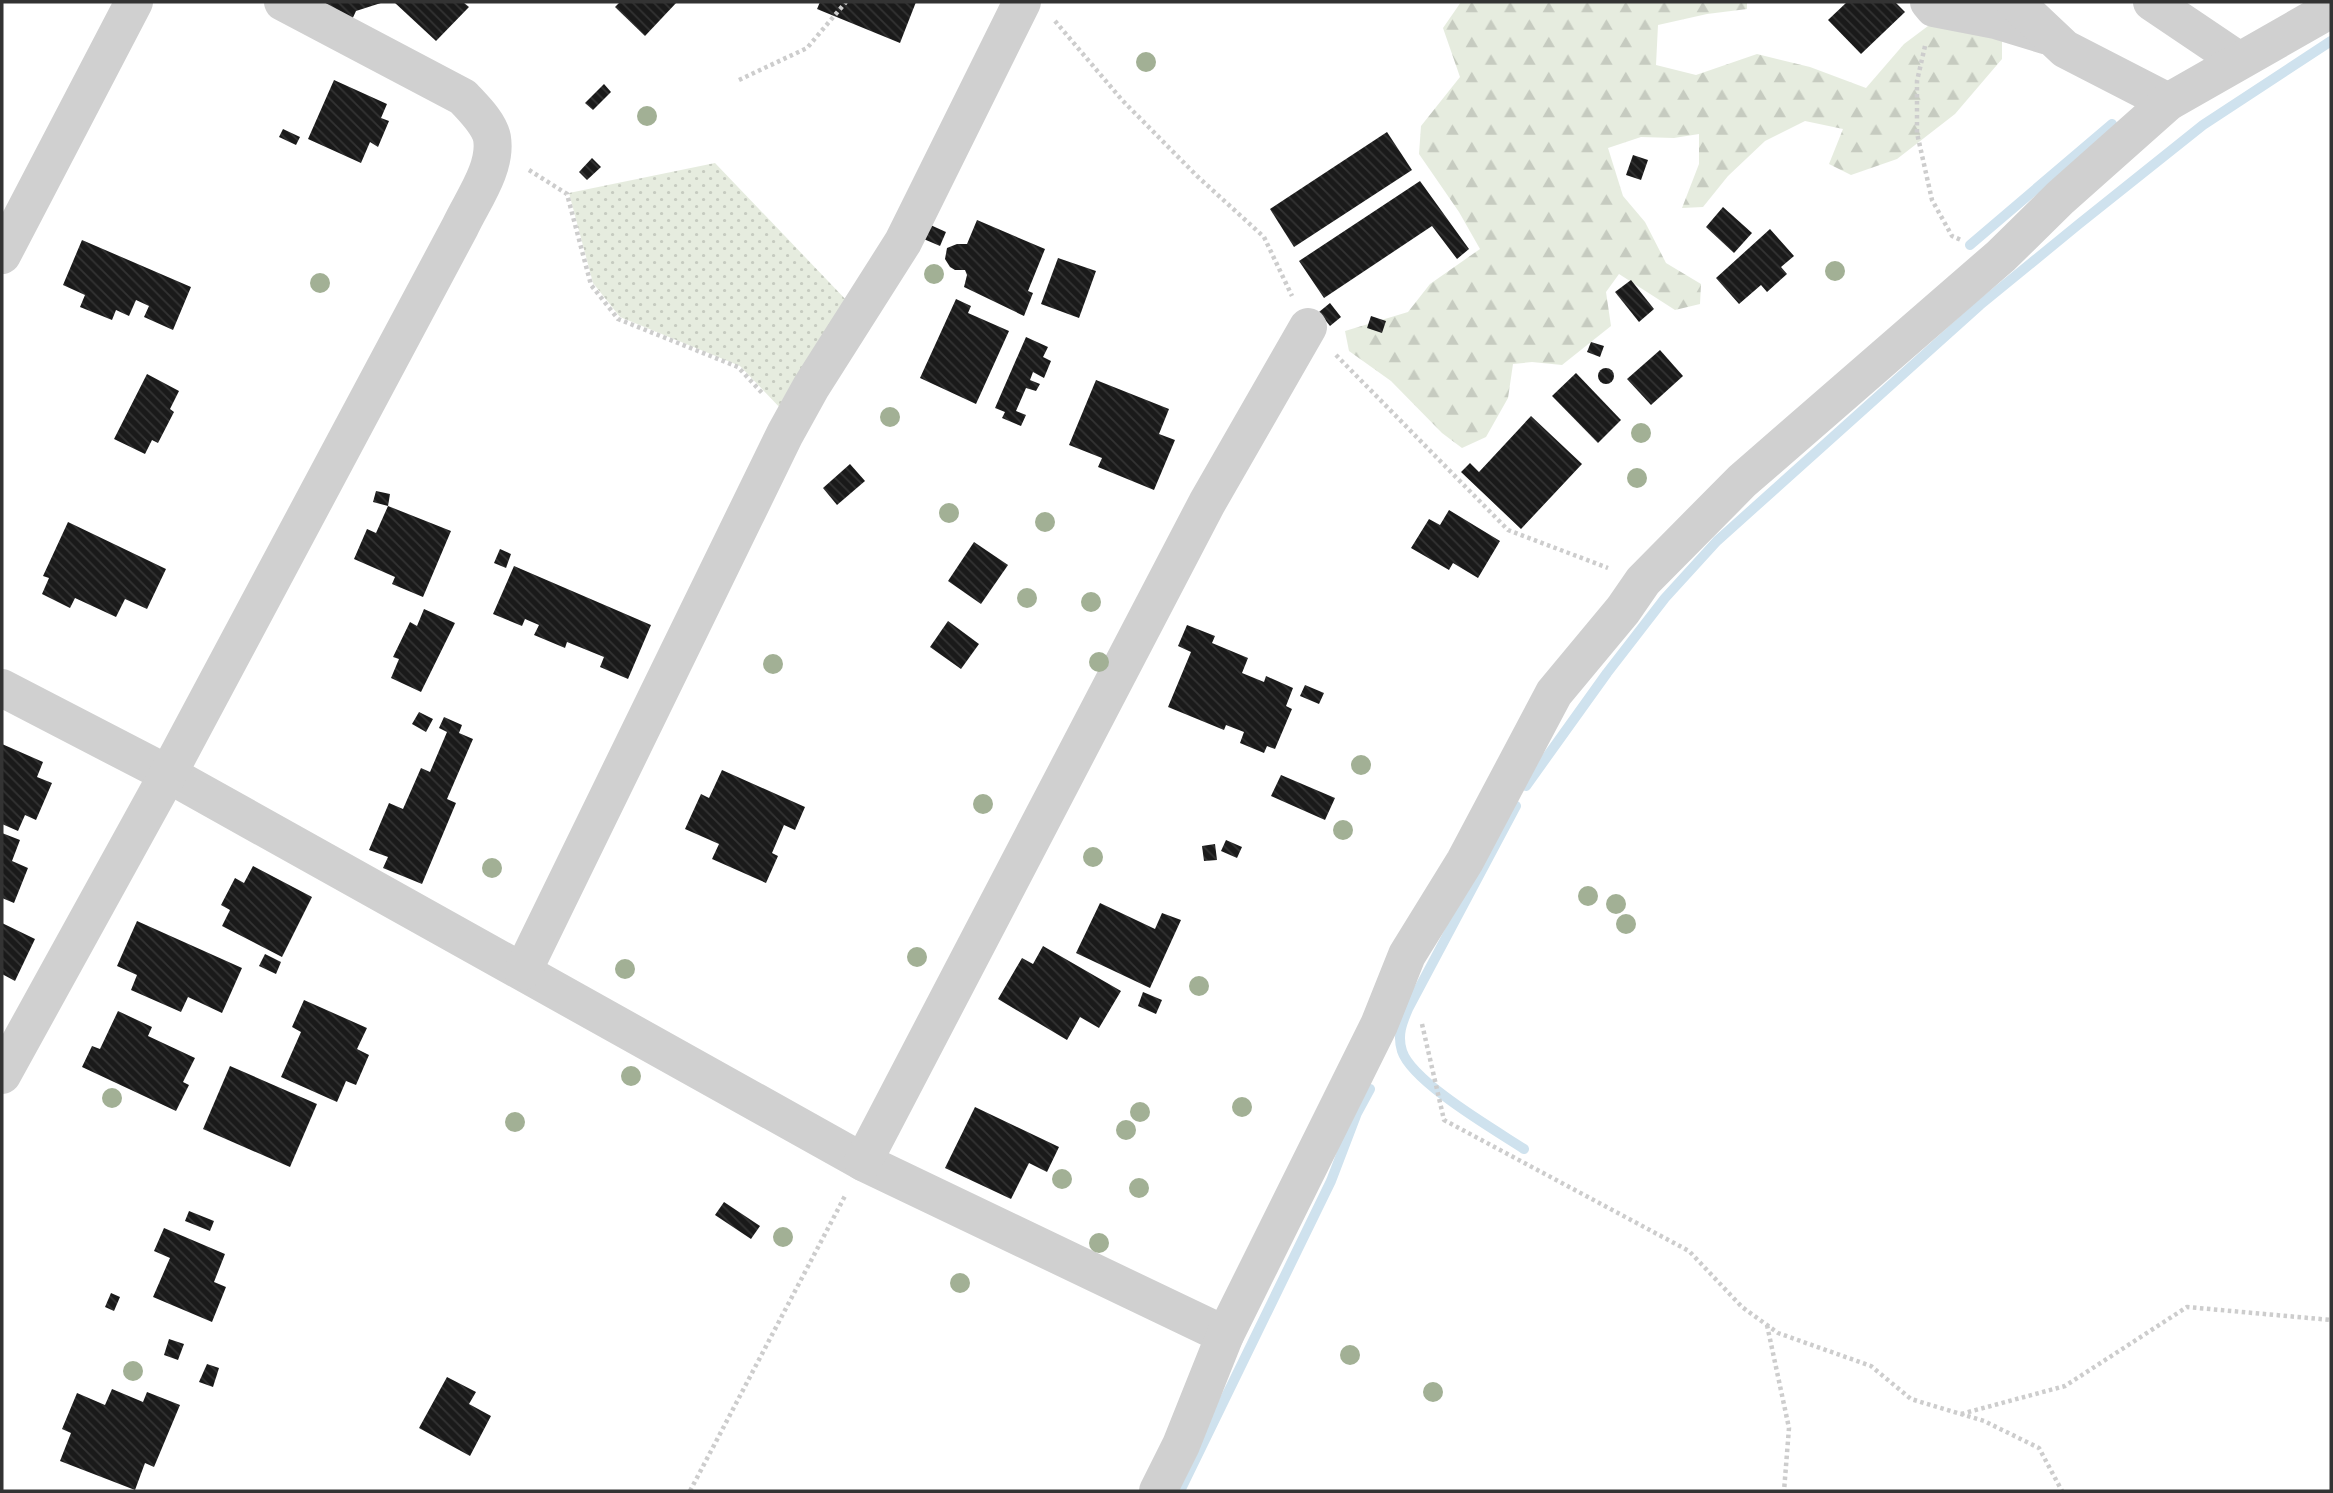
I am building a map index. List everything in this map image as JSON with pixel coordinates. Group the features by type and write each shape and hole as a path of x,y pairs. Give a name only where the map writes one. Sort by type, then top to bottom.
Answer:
{"street":[{"path":"2,256 134,2"},
{"path":"2,1075 168,774 460,227 489,167 492,137 479,115 463,97 283,2"},
{"path":"523,971 785,434 811,387 903,242 1022,2"},
{"path":"2015,2 2065,48 2168,102"},
{"path":"2152,2 2238,60"},
{"path":"1932,5 2054,37"},
{"path":"1158,1491 1181,1444 1225,1335 1379,1025 1407,955 1465,861 1554,694 1623,610 1643,581 1742,481 2001,256 2060,198 2168,102 2331,9"},
{"path":"863,1162 1208,503 1308,327"},
{"path":"2,688 168,774 863,1162 1225,1335"}],"path":[{"path":"740,80 807,48 846,2"},
{"path":"1932,5 1917,81 1917,133 1932,200 1952,236 2001,256"},
{"path":"492,137 509,157 567,194 591,285 618,319 738,368 783,415 785,434"},
{"path":"1421,1019 1444,1121 1689,1251 1742,1307 1778,1333 1871,1366 1911,1399 1984,1421 2039,1448 2062,1491"},
{"path":"690,1491 863,1162"},
{"path":"1960,1414 2065,1386 2187,1307 2331,1320"},
{"path":"1767,1325 1789,1428 1784,1491"}],"green space":[{"path":"1461,2 1747,2 1747,9 1707,14 1658,25 1656,65 1696,75 1757,54 1810,67 1866,88 1904,44 1960,2 2002,40 2002,59 1955,114 1897,159 1851,175 1829,164 1843,129 1805,121 1765,141 1728,176 1703,207 1682,208 1699,164 1699,134 1674,138 1641,137 1608,148 1623,196 1645,222 1666,263 1701,284 1700,304 1675,310 1619,274 1606,292 1611,326 1562,365 1532,362 1513,364 1508,398 1486,437 1462,448 1442,433 1391,381 1349,351 1345,331 1408,312 1430,284 1480,249 1459,212 1419,154 1421,126 1460,77 1443,28"},
{"path":"715,163 850,304 785,413 740,366 620,317 593,283 569,193"}],"building":[{"path":"322,2 384,2 356,11 350,24"},
{"path":"394,2 463,2 469,7 436,41"},
{"path":"620,2 677,2 645,36 615,7"},
{"path":"820,2 916,2 900,43 817,9"},
{"path":"1847,2 1895,2 1905,12 1861,54 1828,20"},
{"path":"334,80 387,104 381,118 389,121 378,147 370,142 361,163 308,139"},
{"path":"604,84 611,92 593,110 585,103"},
{"path":"283,129 300,137 296,145 279,137"},
{"path":"1387,132 1412,170 1294,247 1270,209"},
{"path":"1633,155 1648,160 1641,180 1626,175"},
{"path":"592,158 601,167 587,180 579,172"},
{"path":"1420,181 1469,249 1457,259 1432,226 1324,298 1299,261"},
{"path":"1723,207 1752,233 1734,253 1706,227"},
{"path":"977,220 1045,249 1028,291 1033,293 1024,316 964,287 967,275 965,270 955,270 945,259 947,248 967,244"},
{"path":"926,223 946,232 940,246 919,237"},
{"path":"1770,229 1794,256 1781,267 1787,274 1767,292 1761,285 1739,304 1716,278"},
{"path":"82,240 191,287 173,330 144,317 149,306 136,300 129,316 116,310 112,320 80,307 85,295 63,285"},
{"path":"1058,258 1096,271 1079,318 1041,304"},
{"path":"1631,280 1654,309 1639,322 1615,292"},
{"path":"956,299 971,306 968,313 1009,331 976,404 920,378"},
{"path":"1330,303 1341,317 1330,326 1319,312"},
{"path":"1371,316 1386,321 1382,333 1367,328"},
{"path":"1026,337 1048,347 1043,357 1051,361 1044,378 1033,372 1030,380 1040,384 1036,391 1026,388 1016,411 1026,415 1021,426 1002,418 1005,412 995,408"},
{"path":"1591,342 1604,346 1600,357 1587,352"},
{"path":"1660,350 1683,376 1651,405 1627,379"},
{"path":"1606,368 1612,370 1612,382 1606,384 1600,382 1598,376 1600,370"},
{"path":"1576,373 1621,420 1598,443 1552,396"},
{"path":"147,374 179,391 170,409 174,412 158,443 152,440 145,454 114,439"},
{"path":"1096,380 1169,409 1159,434 1175,440 1154,490 1098,467 1102,458 1069,445"},
{"path":"1531,416 1582,464 1521,529 1461,472 1470,463 1479,472"},
{"path":"850,464 865,481 837,505 823,488"},
{"path":"376,491 390,494 388,506 373,502"},
{"path":"388,506 451,531 423,597 392,584 395,577 354,559 367,529 376,533"},
{"path":"1449,510 1500,541 1478,578 1453,563 1449,570 1411,548 1429,519 1440,525"},
{"path":"68,522 166,569 147,609 125,599 116,617 75,598 70,608 42,594 49,578 43,576"},
{"path":"974,542 1008,565 981,604 948,581"},
{"path":"500,549 511,554 506,568 494,563"},
{"path":"514,566 651,625 628,679 600,667 604,657 567,642 565,648 534,635 539,625 525,619 522,626 493,614"},
{"path":"424,609 455,623 421,692 391,678 399,659 393,657 410,622 417,626"},
{"path":"948,621 979,644 961,669 930,647"},
{"path":"1187,625 1215,636 1212,643 1248,658 1242,673 1264,682 1266,676 1293,688 1286,706 1292,709 1275,749 1267,746 1264,753 1240,743 1244,732 1226,725 1224,730 1168,707 1191,652 1178,646"},
{"path":"1305,685 1324,693 1319,704 1300,696"},
{"path":"419,712 433,719 426,732 412,724"},
{"path":"444,717 462,725 459,733 473,739 447,799 456,803 422,884 383,868 388,857 369,850 389,803 403,809 421,768 430,772 447,732 439,728"},
{"path":"2,744 43,762 37,777 52,783 36,820 25,815 18,831 2,824"},
{"path":"722,770 805,807 795,830 784,825 772,853 778,856 766,883 712,859 719,844 685,829 701,794 709,798"},
{"path":"1281,775 1335,798 1325,820 1271,796"},
{"path":"2,833 20,840 12,861 28,868 14,903 2,898"},
{"path":"1226,840 1242,847 1237,858 1221,851"},
{"path":"1215,844 1217,860 1204,861 1202,846"},
{"path":"253,866 312,897 282,957 222,926 230,910 221,905 235,878 244,883"},
{"path":"1100,903 1155,929 1162,913 1181,920 1150,988 1076,953"},
{"path":"137,921 242,968 222,1013 188,997 181,1012 131,990 137,975 117,966"},
{"path":"2,923 35,939 15,981 2,974"},
{"path":"1043,946 1121,991 1099,1028 1080,1017 1067,1040 998,999 1022,958 1033,964"},
{"path":"265,954 281,962 276,974 259,966"},
{"path":"1143,992 1162,1000 1156,1014 1138,1006"},
{"path":"304,1000 367,1028 357,1049 369,1055 356,1085 346,1081 337,1102 281,1077 301,1032 292,1027"},
{"path":"118,1011 152,1027 148,1036 195,1058 183,1082 189,1085 176,1111 82,1067 92,1046 100,1049"},
{"path":"230,1066 317,1104 290,1167 203,1129"},
{"path":"975,1107 1059,1147 1047,1172 1029,1163 1011,1199 945,1168"},
{"path":"724,1202 760,1226 751,1239 715,1215"},
{"path":"189,1211 214,1221 210,1231 185,1221"},
{"path":"164,1228 225,1254 214,1282 226,1287 212,1322 153,1297 170,1258 154,1251"},
{"path":"111,1293 120,1297 114,1311 105,1307"},
{"path":"169,1339 184,1344 178,1360 164,1355"},
{"path":"207,1364 219,1368 213,1387 199,1382"},
{"path":"447,1377 476,1392 469,1404 491,1416 470,1456 419,1428"},
{"path":"112,1389 143,1402 147,1392 180,1405 154,1467 145,1463 135,1490 60,1461 71,1433 62,1429 77,1393 105,1405"}],"waterway":[{"path":"1526,786 1665,598 1717,541 1980,305 2079,224 2203,125 2331,41"},
{"path":"1970,245 2112,124"},
{"path":"1516,806 1408,1009 1400,1040 1402,1051 1421,1077 1475,1118 1524,1149"},
{"path":"1180,1491 1331,1181 1357,1113 1370,1089"}]}
